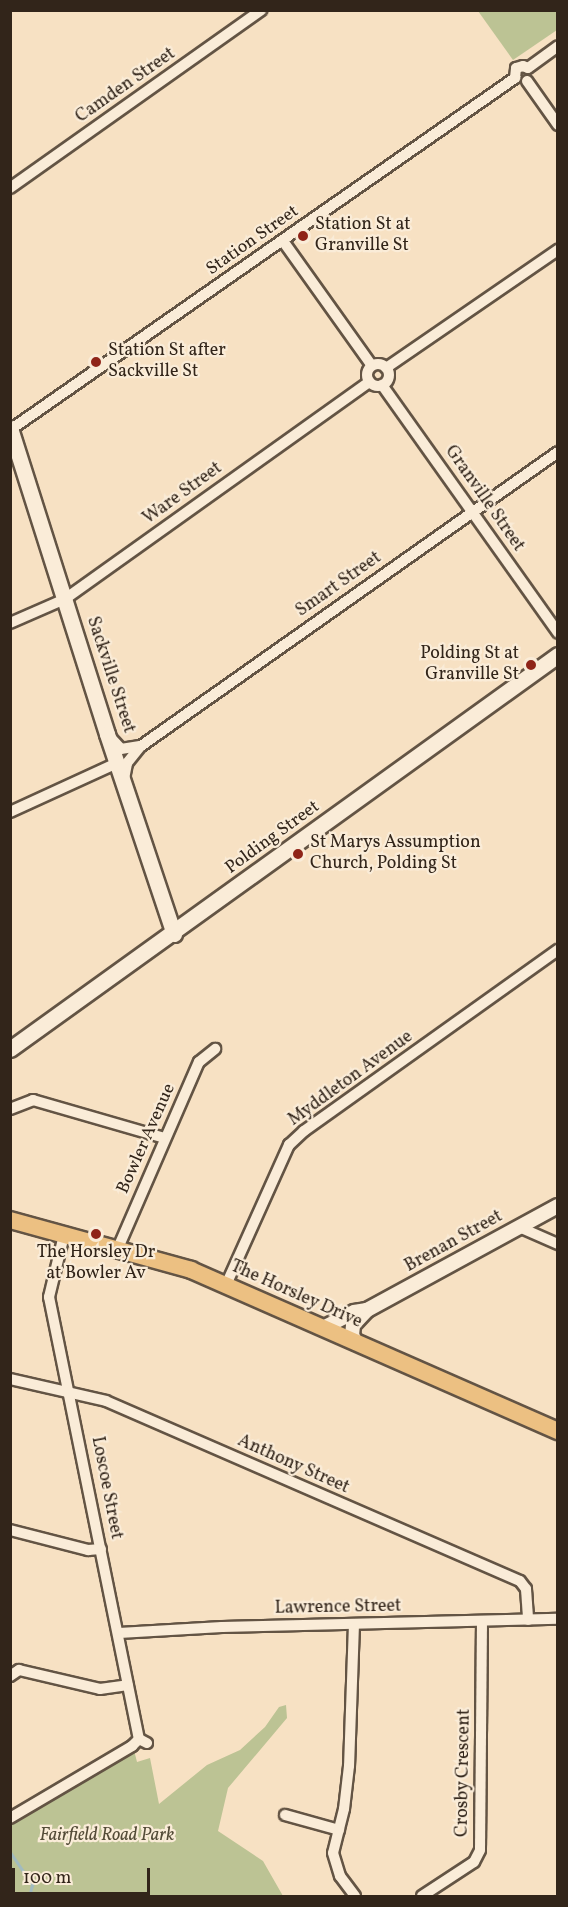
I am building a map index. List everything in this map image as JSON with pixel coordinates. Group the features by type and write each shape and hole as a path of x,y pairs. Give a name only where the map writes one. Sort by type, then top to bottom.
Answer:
{"main road":[{"name":"Sackville Street","path":"11,429 107,734 174,934"},
{"path":"558,644 558,655"},
{"name":"Polding Street","path":"10,1049 174,934 558,655"},
{"name":"The Horsley Drive","path":"10,1220 173,1263 558,1431"}],"street":[{"name":"Camden Street","path":"10,188 261,10"},
{"path":"528,68 558,46"},
{"path":"521,66 528,68 531,76 527,81 520,83 514,78 516,68 521,66"},
{"name":"Station Street","path":"11,429 514,78"},
{"path":"527,81 558,125"},
{"path":"283,241 372,366"},
{"path":"386,369 558,250"},
{"path":"379,364 386,369 389,377 382,385 375,386 369,382 367,375 372,366 379,364"},
{"name":"Ware Street","path":"10,623 65,599 369,382"},
{"name":"Granville Street","path":"382,385 558,633"},
{"name":"Smart Street","path":"124,785 126,763 141,746 558,452"},
{"path":"107,734 122,749 141,746"},
{"path":"10,812 117,763"},
{"name":"Myddleton Avenue","path":"226,1285 289,1145 304,1131 558,950"},
{"name":"Bowler Avenue","path":"118,1248 200,1062 215,1048"},
{"path":"10,1109 33,1100 165,1138"},
{"name":"Brenan Street","path":"323,1328 354,1312 367,1310 558,1206"},
{"path":"519,1227 558,1244"},
{"name":"Loscoe Street","path":"10,1818 143,1741 128,1685 49,1297 63,1235"},
{"name":"Brenan Street","path":"356,1342 352,1335 352,1327 367,1310"},
{"name":"Anthony Street","path":"10,1379 106,1401 520,1581 526,1589 528,1620"},
{"path":"10,1530 88,1550 101,1549"},
{"name":"Lawrence Street","path":"119,1633 222,1627 558,1619"},
{"name":"Crosby Crescent","path":"422,1896 474,1862 480,1850 482,1621"},
{"path":"354,1624 349,1766 344,1809 333,1852 340,1876 355,1896"},
{"path":"10,1676 19,1670 100,1689 128,1685"},
{"path":"285,1815 339,1830"}],"green space":[{"path":"478,11 557,11 557,30 513,60"},
{"name":"Fairfield Road Park","path":"286,1705 287,1718 228,1788 218,1831 263,1861 283,1896 11,1896 10,1824 134,1750 137,1762 150,1758 159,1804 207,1765 240,1750 265,1727 279,1707"}],"waterway":[{"path":"10,1852 32,1885 29,1896"}],"place":[{"name":"Station St at Granville St","path":"303,236"},
{"name":"Station St after Sackville St","path":"96,362"},
{"name":"Polding St at Granville St","path":"531,665"},
{"name":"St Marys Assumption Church, Polding St","path":"298,854"},
{"name":"The Horsley Dr at Bowler Av","path":"96,1234"}]}
